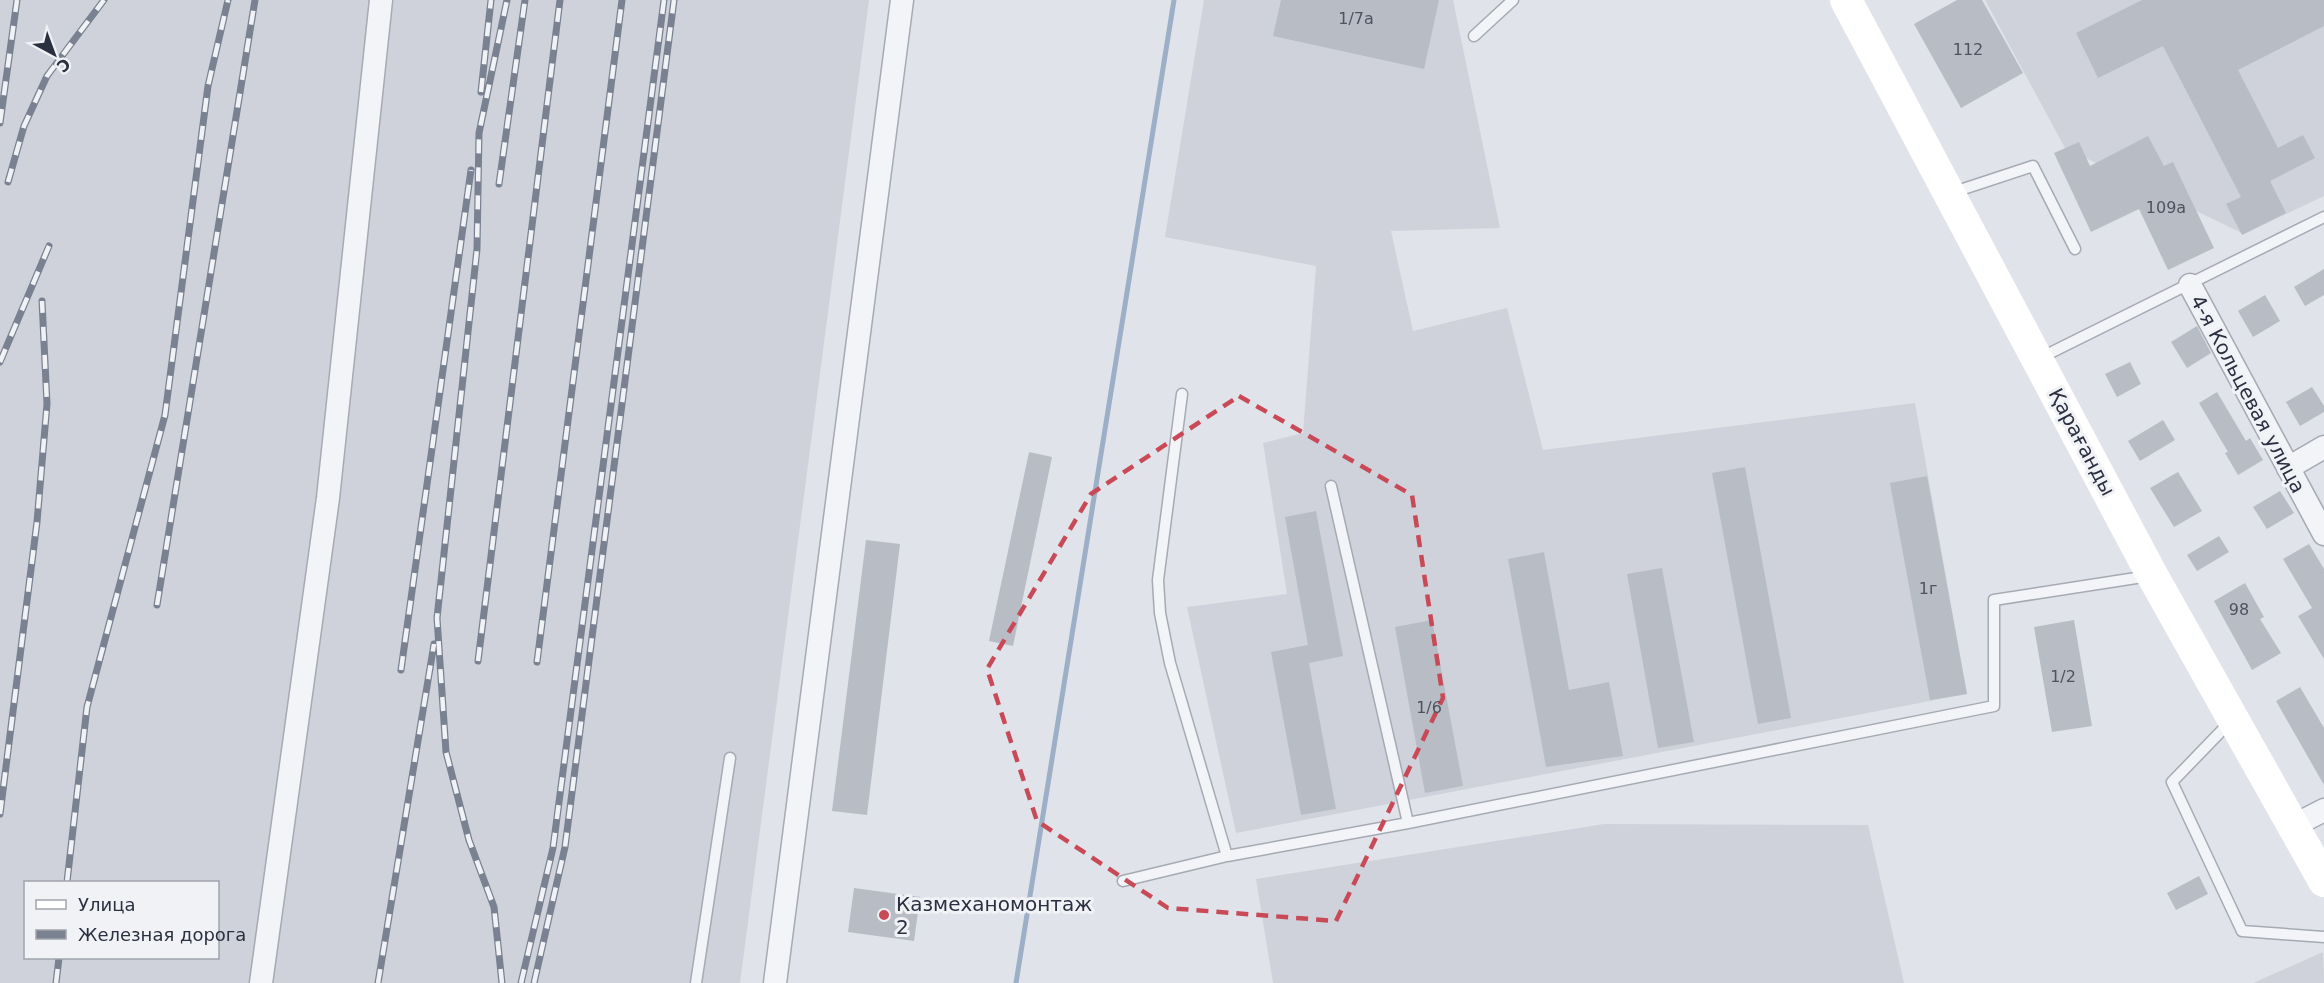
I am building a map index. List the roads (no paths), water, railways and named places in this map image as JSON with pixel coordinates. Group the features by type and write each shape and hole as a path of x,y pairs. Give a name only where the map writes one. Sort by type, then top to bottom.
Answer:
{"main road":[{"name":"Қарағанды","path":"1846,0 2152,575 2324,881"}],"street":[{"path":"261,983 328,498 381,0"},
{"path":"775,983 902,0"},
{"name":"4-я Кольцевая улица","path":"2190,285 2324,534"},
{"path":"2288,468 2324,447"},
{"path":"2293,826 2324,810"}],"lane":[{"path":"1474,36 1514,0"},
{"path":"1948,194 2033,166 2074,249"},
{"path":"2038,359 2324,217"},
{"path":"1182,394 1158,580 1160,613 1170,663 1227,856"},
{"path":"1331,486 1407,823"},
{"path":"1123,881 1227,856 1407,823 1994,706 1994,600 2152,575"},
{"path":"2232,720 2172,782 2242,931 2324,938"},
{"path":"696,983 730,758"}],"waterway":[{"path":"1016,983 1174,0"}],"railway":[{"path":"0,123 17,0"},
{"path":"8,182 24,126 47,76 104,0"},
{"path":"67,881 87,707 165,415 208,86 228,0"},
{"path":"157,605 255,0"},
{"path":"481,92 491,0"},
{"path":"502,983 494,907 469,840 446,752 437,618 477,249 479,133 507,0"},
{"path":"499,184 525,0"},
{"path":"478,661 560,0"},
{"path":"537,662 622,0"},
{"path":"521,983 553,848 664,0"},
{"path":"534,983 565,847 674,0"},
{"path":"401,670 471,170"},
{"path":"0,362 49,246"},
{"path":"0,814 37,522 47,404 42,301"},
{"path":"378,983 434,644"},
{"path":"56,983 59,959"}],"place":[{"name":"Казмеханомонтаж 2","path":"884,915"}]}
